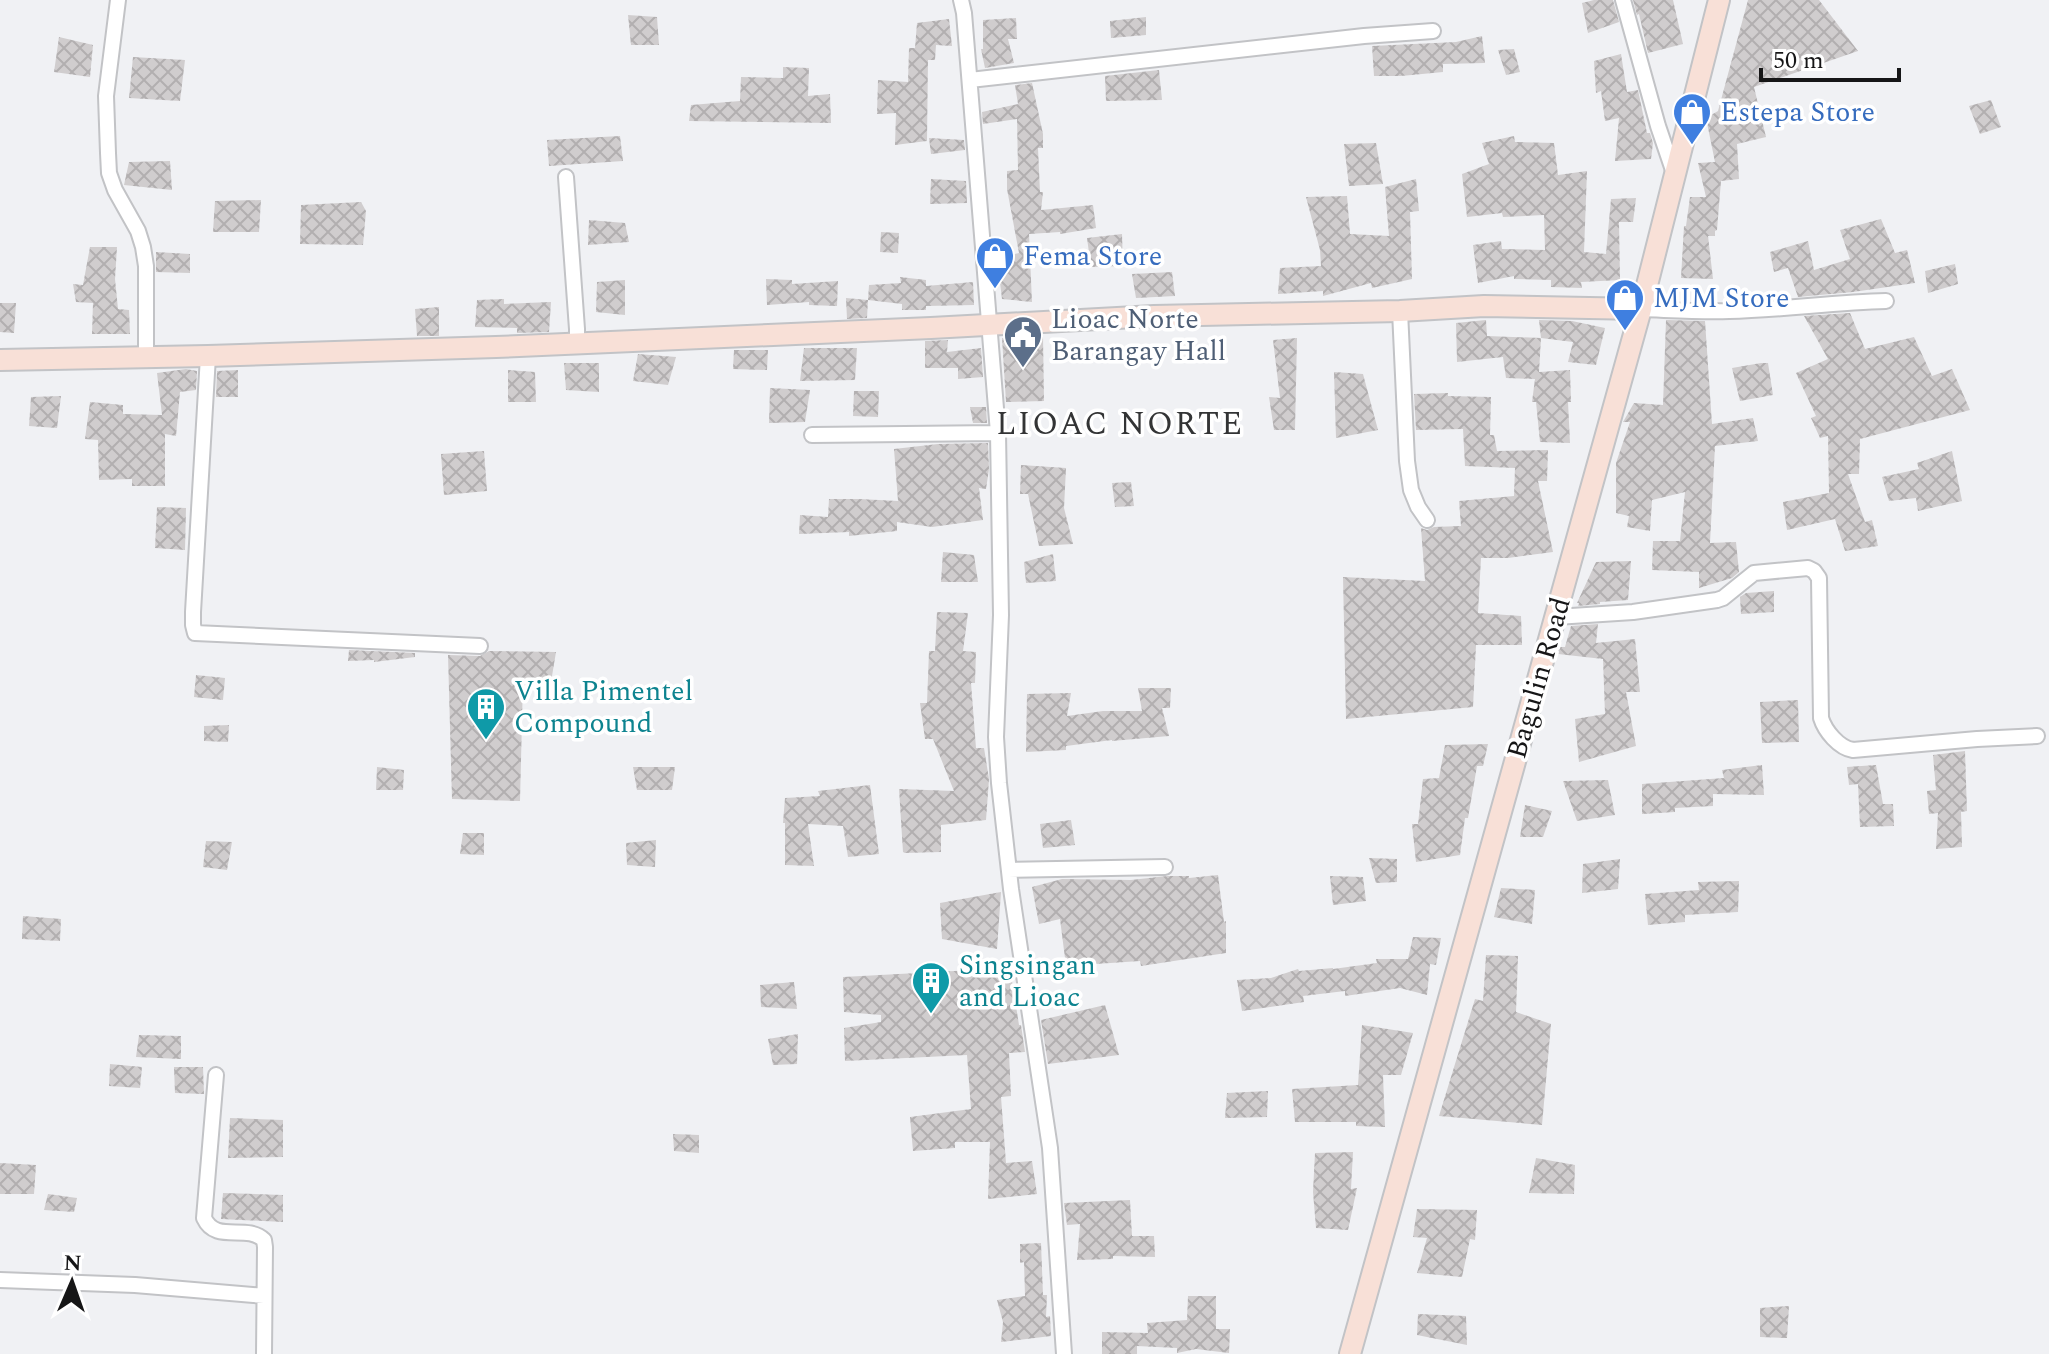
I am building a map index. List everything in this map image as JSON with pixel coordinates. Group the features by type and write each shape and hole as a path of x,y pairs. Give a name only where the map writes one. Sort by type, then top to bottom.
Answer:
{"street":[{"path":"118,0 106,96 109,173 143,247 146,266 146,357"},
{"path":"961,0 998,433 1001,615 996,737 1009,870 1050,1148 1064,1354"},
{"path":"1623,0 1675,177"},
{"name":"Bagulin Road","path":"1350,1354 1641,309 1719,0"},
{"path":"970,80 1433,31"},
{"path":"566,177 577,343"},
{"path":"0,360 577,343 1154,316 1400,311 1484,306 1727,311 1886,301"},
{"path":"1400,311 1407,461 1411,490 1427,520"},
{"path":"208,356 193,612 195,633 480,646"},
{"path":"812,435 998,433"},
{"path":"1556,617 1633,612 1717,600 1754,573 1808,568 1819,578 1821,718 1843,747 1853,750 2037,736"},
{"path":"1009,870 1165,867"},
{"path":"216,1075 204,1218 209,1228 216,1231 256,1234 264,1240 264,1354"},
{"path":"0,1280 135,1285 264,1296"}],"building":[{"path":"1613,0 1619,22 1588,33 1582,3"},
{"path":"1633,0 1673,0 1683,44 1648,53"},
{"path":"1748,0 1819,0 1858,51 1754,87 1766,137 1737,144 1739,179 1721,181 1717,230 1715,236 1708,236 1713,279 1681,278 1684,226 1690,197 1706,197 1698,163 1715,162 1706,118 1718,111"},
{"path":"628,15 657,17 659,45 631,45"},
{"path":"1146,17 1146,35 1111,38 1110,21"},
{"path":"1016,18 1017,39 1008,39 1014,63 985,68 981,49 983,20"},
{"path":"949,19 952,46 936,45 935,60 928,60 927,141 895,145 896,113 877,114 878,80 908,82 909,48 915,48 917,23"},
{"path":"1482,36 1485,63 1443,64 1443,72 1374,76 1372,46 1456,42"},
{"path":"59,37 93,45 90,77 54,72"},
{"path":"1514,49 1520,72 1506,75 1498,50"},
{"path":"1621,54 1627,92 1638,90 1647,133 1650,133 1653,143 1651,159 1615,161 1619,118 1605,121 1601,91 1596,93 1594,61"},
{"path":"133,57 185,60 180,101 129,98"},
{"path":"783,67 809,68 808,96 830,94 831,123 689,121 691,105 740,101 741,77 783,78"},
{"path":"1159,70 1162,100 1106,101 1105,76"},
{"path":"1032,83 1043,134 1043,148 1038,148 1040,192 1043,192 1041,210 1093,205 1096,228 1060,234 1029,234 1032,302 1002,299 997,258 1019,253 1007,189 1007,171 1018,170 1017,119 983,124 982,112 1018,104 1015,85"},
{"path":"1991,100 2001,127 1980,134 1969,106"},
{"path":"620,136 623,161 549,166 547,140"},
{"path":"1514,136 1515,142 1554,143 1558,175 1587,171 1584,252 1606,254 1611,199 1636,198 1633,222 1619,222 1620,280 1581,282 1582,288 1551,287 1551,280 1514,279 1514,276 1478,283 1473,245 1501,241 1502,249 1545,250 1544,215 1503,217 1502,213 1467,217 1462,174 1489,164 1482,143"},
{"path":"929,138 964,140 965,150 931,154"},
{"path":"1376,143 1383,184 1349,186 1344,144"},
{"path":"170,161 172,190 124,185 129,162"},
{"path":"931,179 966,181 967,203 930,204"},
{"path":"1416,179 1419,211 1410,212 1412,279 1372,288 1371,283 1323,296 1323,291 1278,294 1280,268 1321,266 1320,250 1306,197 1347,196 1350,234 1389,236 1385,187"},
{"path":"261,200 259,232 213,232 215,201"},
{"path":"361,202 366,211 363,245 300,244 301,205"},
{"path":"1881,219 1895,253 1907,250 1915,283 1798,297 1788,268 1774,272 1770,252 1808,241 1814,270 1850,259 1840,230"},
{"path":"589,220 625,223 629,242 588,245"},
{"path":"881,232 899,233 898,253 880,252"},
{"path":"1122,234 1123,266 1091,267 1087,238"},
{"path":"90,247 117,247 115,279 118,309 129,310 130,334 92,334 93,303 76,302 73,284 83,285"},
{"path":"156,252 190,254 190,273 156,272"},
{"path":"1955,264 1958,284 1928,293 1925,271"},
{"path":"1172,272 1175,296 1136,298 1132,274"},
{"path":"900,277 926,280 926,286 973,282 974,305 902,310 902,304 868,300 869,285 901,283"},
{"path":"766,279 792,280 792,284 838,281 837,306 809,305 809,302 767,305"},
{"path":"625,280 625,315 596,312 597,282"},
{"path":"846,298 868,300 867,318 847,319"},
{"path":"504,299 504,304 551,302 549,332 517,333 517,328 475,327 477,300"},
{"path":"0,303 16,303 14,333 0,332"},
{"path":"439,307 439,336 417,336 415,309"},
{"path":"1850,313 1865,349 1914,337 1932,376 1952,369 1970,410 1860,439 1859,474 1848,474 1865,522 1872,520 1878,546 1845,551 1835,519 1787,530 1783,502 1829,493 1828,436 1820,438 1811,418 1816,416 1796,373 1828,359 1804,316"},
{"path":"1486,320 1487,336 1541,338 1539,372 1570,370 1570,443 1540,442 1536,402 1532,402 1535,379 1506,378 1503,357 1457,362 1456,323"},
{"path":"1539,320 1572,321 1605,328 1596,365 1568,362 1573,342 1541,338"},
{"path":"1666,320 1705,321 1712,424 1753,418 1758,441 1715,446 1710,543 1736,542 1739,572 1732,578 1699,588 1699,572 1652,570 1653,541 1680,541 1685,492 1652,500 1650,531 1627,527 1629,516 1616,513 1616,463 1630,422 1623,422 1634,403 1663,405"},
{"name":"Lioac Norte Barangay Hall","path":"1043,337 1044,401 1006,402 1002,338"},
{"path":"1297,338 1295,430 1274,430 1269,397 1280,398 1273,340"},
{"path":"948,340 947,352 981,348 983,377 958,379 958,368 925,368 925,341"},
{"path":"804,348 857,348 855,380 800,381"},
{"path":"734,350 768,350 767,370 733,369"},
{"path":"638,354 676,357 668,385 633,381"},
{"path":"564,363 599,363 599,392 566,390"},
{"path":"1768,363 1773,395 1740,401 1732,368"},
{"path":"186,369 197,371 196,390 180,392 176,436 165,434 165,486 132,486 132,479 99,480 98,440 85,439 90,402 123,405 123,414 162,415 157,373"},
{"path":"238,370 238,397 216,397 217,371"},
{"path":"508,370 535,372 536,402 508,402"},
{"path":"1334,372 1363,374 1378,430 1336,438"},
{"path":"770,388 810,390 805,422 769,423"},
{"path":"854,391 879,391 878,417 853,416"},
{"path":"1448,393 1448,396 1491,397 1490,435 1494,435 1497,451 1548,450 1547,481 1538,481 1553,552 1481,558 1478,613 1521,616 1522,645 1476,645 1473,707 1346,719 1343,577 1425,581 1421,528 1461,526 1459,501 1514,496 1515,468 1465,466 1463,429 1416,430 1414,394"},
{"path":"61,396 57,428 29,426 31,397"},
{"path":"970,407 986,407 987,423 973,423"},
{"path":"988,443 986,489 979,488 983,520 932,527 897,522 897,531 849,536 849,532 799,534 800,515 828,517 829,499 898,501 894,449"},
{"path":"484,451 487,491 444,495 441,454"},
{"path":"1952,451 1962,501 1918,511 1916,498 1889,501 1882,477 1919,469 1917,463"},
{"path":"1021,465 1066,468 1064,508 1073,544 1039,546 1028,494 1020,494"},
{"path":"1131,482 1134,506 1115,507 1112,483"},
{"path":"157,507 186,508 185,550 155,548"},
{"path":"943,552 974,555 978,582 941,582"},
{"path":"1053,554 1056,581 1026,583 1024,562"},
{"path":"1631,561 1628,600 1578,606 1596,562"},
{"path":"1774,591 1774,612 1741,614 1740,597 1746,593"},
{"path":"937,612 968,613 963,651 976,652 975,683 971,683 976,748 984,748 989,779 986,820 941,825 941,852 905,853 899,789 954,791 933,739 925,739 920,703 927,703 929,651 935,651"},
{"path":"1598,624 1596,643 1635,639 1640,692 1626,692 1636,746 1579,762 1575,719 1605,714 1603,659 1558,654 1560,647 1565,647 1571,626"},
{"path":"349,650 415,653 415,657 374,662 348,661"},
{"name":"Villa Pimentel Compound","path":"489,651 556,652 551,682 523,680 520,801 452,799 448,655 480,656"},
{"path":"196,675 225,678 223,700 194,697"},
{"path":"1138,688 1171,688 1170,708 1162,708 1169,736 1066,746 1066,750 1026,752 1027,694 1071,693 1067,716 1103,711 1142,711"},
{"path":"1798,700 1799,742 1762,743 1760,702"},
{"path":"229,725 228,742 204,741 204,726"},
{"path":"1488,744 1483,766 1477,766 1460,855 1416,862 1412,824 1418,824 1423,779 1439,778 1445,745"},
{"path":"1965,751 1967,811 1961,812 1962,847 1936,849 1938,813 1929,814 1927,791 1936,790 1933,755"},
{"path":"1762,765 1764,795 1713,794 1713,806 1642,814 1642,784 1724,778 1722,770"},
{"path":"1876,765 1883,804 1893,804 1894,826 1860,827 1858,784 1849,785 1847,767"},
{"path":"377,767 404,770 403,790 376,790"},
{"path":"633,767 675,767 672,790 637,790"},
{"path":"1608,780 1615,815 1577,821 1563,781"},
{"path":"870,785 879,854 848,857 843,826 808,824 814,866 785,865 785,798 820,796 818,791"},
{"path":"1525,805 1552,811 1543,837 1520,837"},
{"path":"1071,820 1075,845 1043,848 1040,824"},
{"path":"463,833 484,833 484,855 460,854"},
{"path":"656,840 655,867 627,865 626,843"},
{"path":"206,841 232,842 227,870 203,867"},
{"path":"1369,858 1397,859 1397,882 1376,883"},
{"path":"1620,859 1618,889 1582,893 1583,864"},
{"path":"1218,875 1226,921 1226,953 1141,966 1140,961 1066,966 1060,919 1039,924 1032,887 1062,879 1131,880"},
{"path":"1330,876 1363,877 1366,901 1333,905"},
{"path":"1739,881 1738,912 1685,915 1685,922 1648,925 1645,894 1699,890 1698,882"},
{"path":"1501,888 1535,890 1532,924 1494,917"},
{"path":"1001,892 997,949 942,939 940,903"},
{"path":"23,916 61,919 60,941 22,939"},
{"path":"1413,937 1441,938 1436,965 1430,964 1427,995 1400,988 1345,996 1345,991 1303,996 1304,1002 1242,1011 1237,980 1271,978 1298,969 1333,969 1377,963 1376,959 1408,959"},
{"path":"1486,955 1518,956 1516,1012 1551,1024 1542,1125 1439,1116 1475,999 1483,1001"},
{"name":"Singsingan and Lioac","path":"1010,968 1025,1052 1009,1053 1011,1096 1001,1097 1006,1163 1032,1161 1037,1194 988,1199 990,1142 955,1142 955,1148 913,1151 910,1117 971,1109 967,1055 845,1061 844,1028 881,1022 881,1015 844,1012 843,977"},
{"path":"794,982 797,1009 761,1007 760,985"},
{"path":"1105,1005 1119,1055 1048,1064 1041,1020"},
{"path":"1362,1025 1413,1033 1401,1075 1383,1075 1385,1127 1356,1126 1356,1122 1295,1122 1292,1089 1358,1085"},
{"path":"798,1034 797,1064 773,1065 768,1039"},
{"path":"139,1035 181,1036 181,1059 136,1057"},
{"path":"110,1064 142,1067 140,1088 109,1086"},
{"path":"174,1067 203,1067 204,1094 175,1093"},
{"path":"1268,1091 1267,1117 1225,1118 1227,1093"},
{"path":"230,1118 283,1120 283,1157 228,1158"},
{"path":"673,1134 699,1135 699,1153 674,1151"},
{"path":"1353,1152 1351,1189 1357,1188 1348,1230 1316,1228 1313,1192 1315,1153"},
{"path":"1536,1158 1575,1165 1574,1194 1529,1193"},
{"path":"0,1163 36,1165 34,1194 0,1194"},
{"path":"223,1193 283,1195 283,1222 221,1219"},
{"path":"48,1194 77,1198 74,1212 44,1210"},
{"path":"1130,1200 1132,1236 1154,1236 1155,1257 1113,1256 1113,1259 1077,1260 1080,1224 1067,1225 1064,1203"},
{"path":"1417,1209 1477,1210 1475,1240 1470,1239 1462,1277 1417,1273 1427,1238 1413,1237"},
{"path":"1041,1243 1043,1295 1047,1295 1046,1317 1050,1316 1051,1336 1001,1342 1003,1322 997,1300 1025,1296 1020,1244"},
{"path":"1188,1296 1216,1296 1216,1329 1230,1329 1229,1353 1196,1349 1177,1353 1177,1348 1137,1346 1137,1354 1102,1354 1102,1332 1148,1333 1147,1323 1187,1320"},
{"path":"1789,1306 1787,1338 1760,1337 1760,1308"},
{"path":"1418,1314 1466,1316 1467,1345 1417,1335"}],"place":[{"name":"Estepa Store","path":"1692,146"},
{"name":"Fema Store","path":"995,290"},
{"name":"MJM Store","path":"1625,332"},
{"name":"Lioac Norte Barangay Hall","path":"1023,369"},
{"name":"Villa Pimentel Compound","path":"486,741"},
{"name":"Singsingan and Lioac","path":"931,1015"}],"district":[{"name":"LIOAC NORTE","path":"1120,424"}]}
